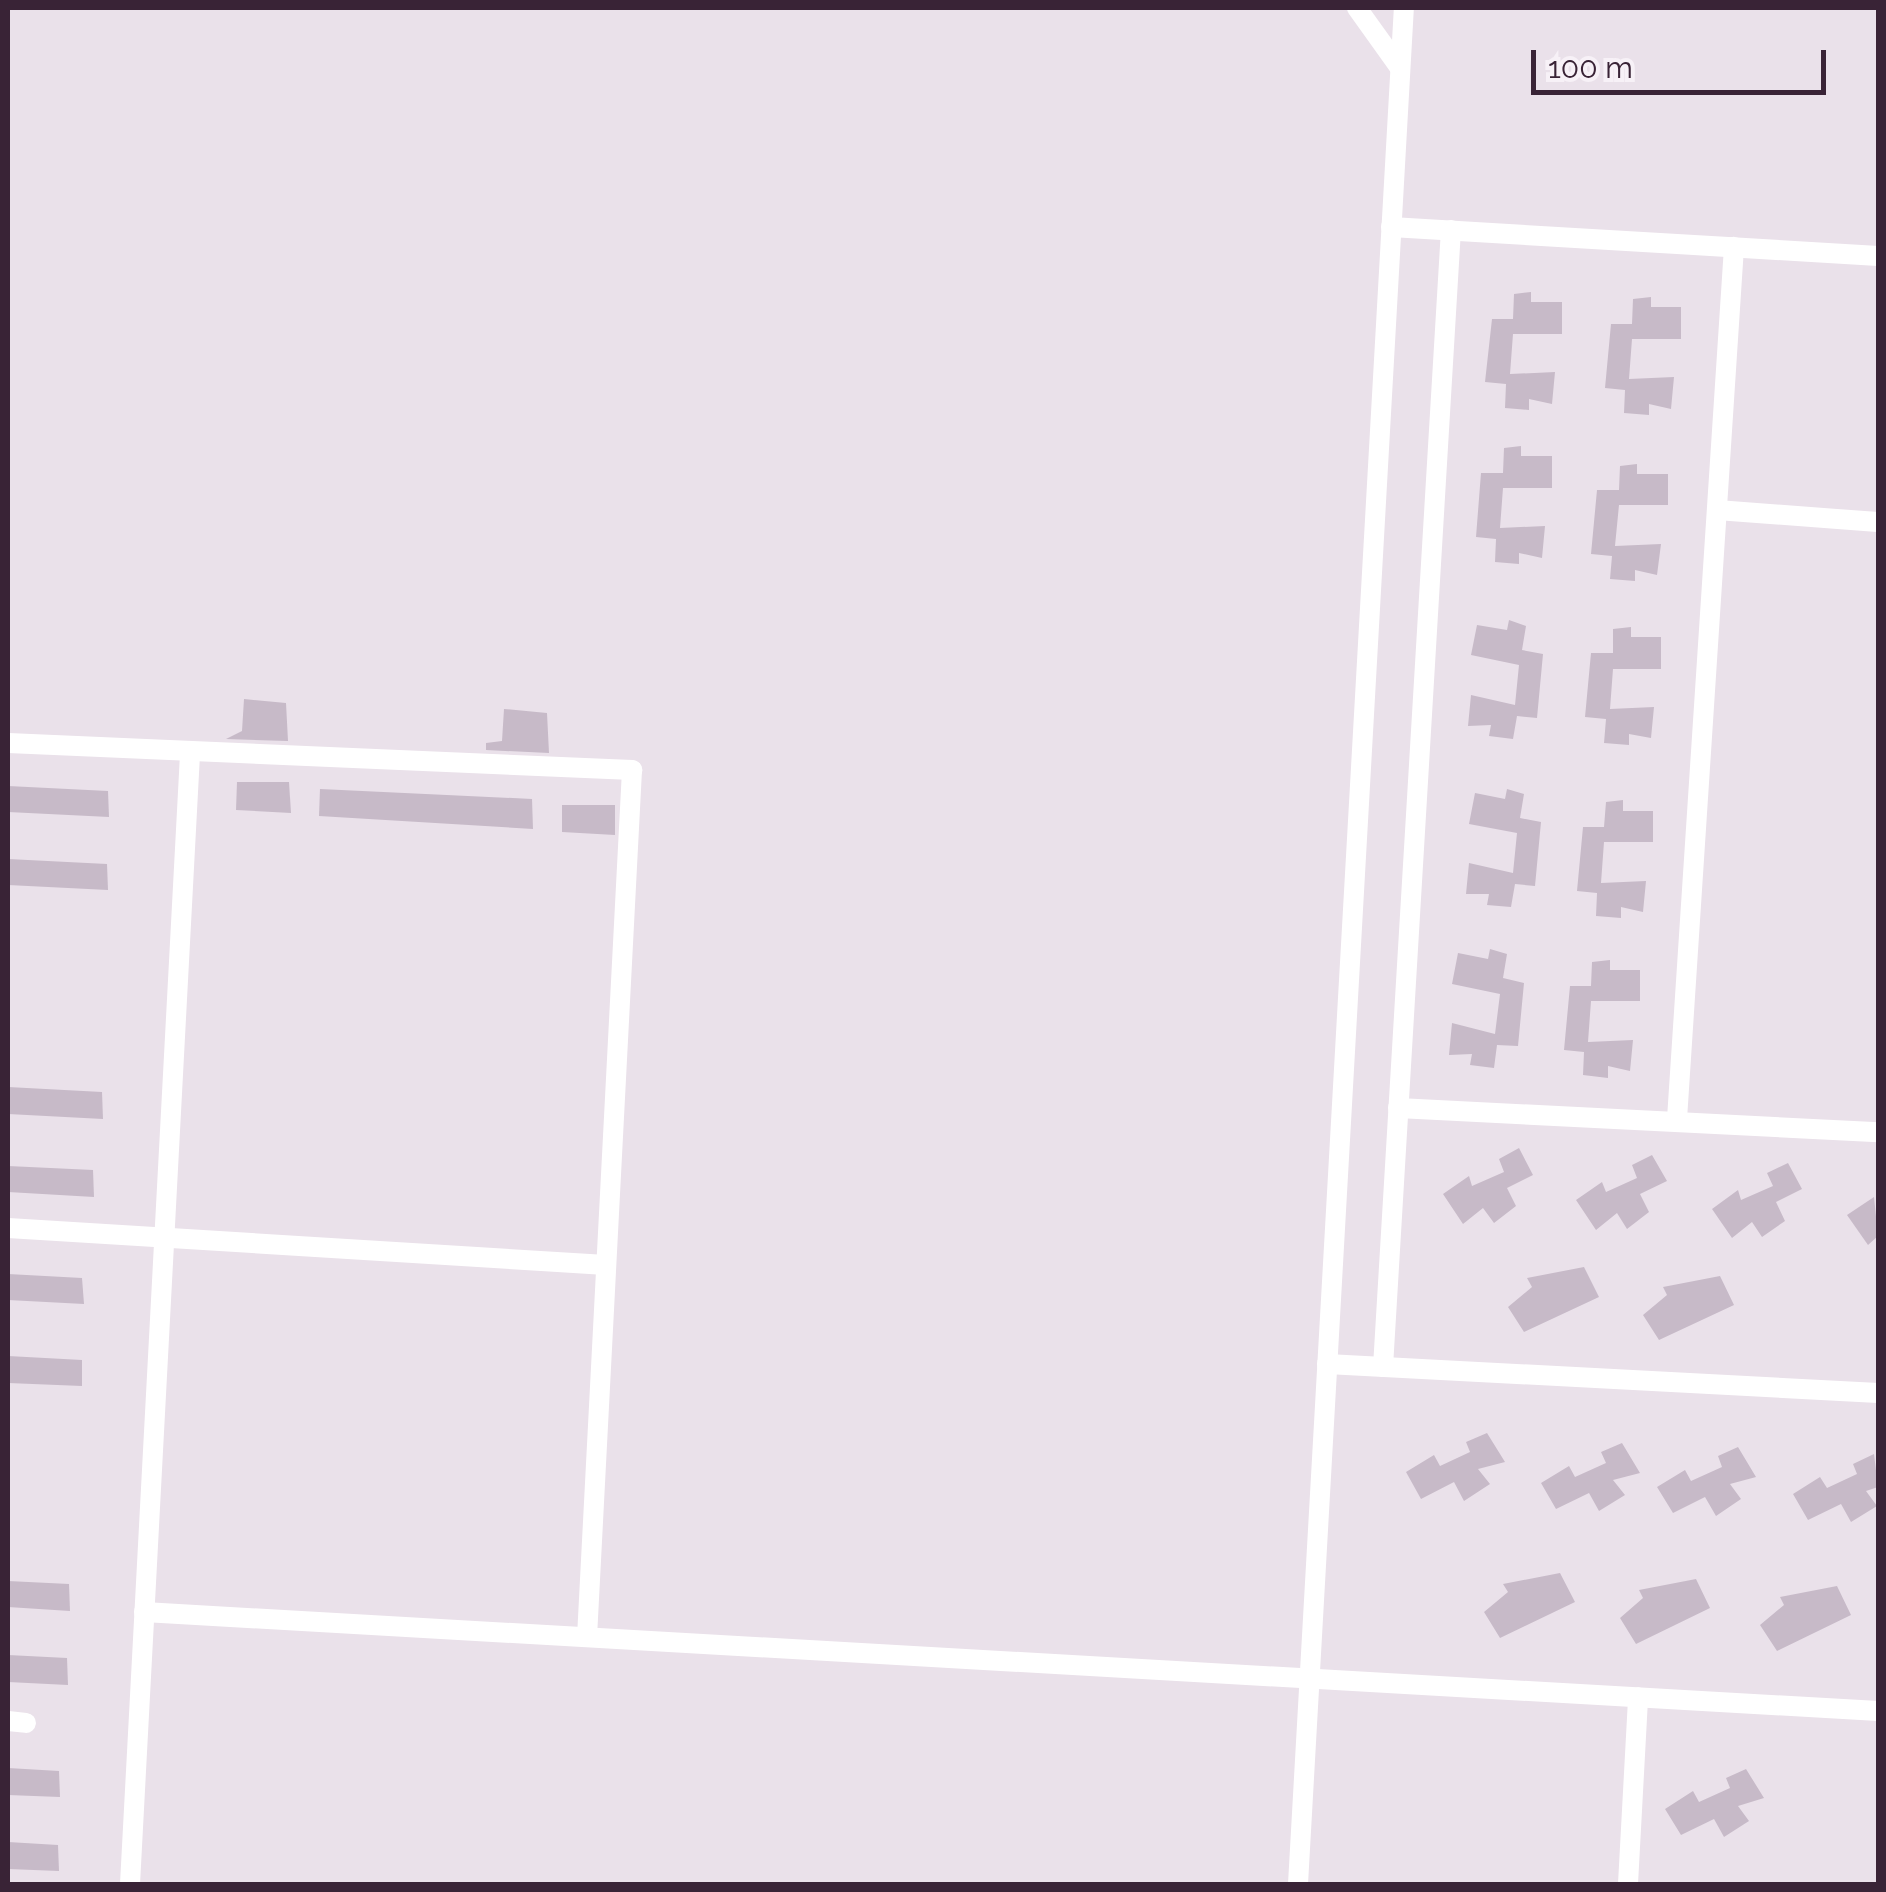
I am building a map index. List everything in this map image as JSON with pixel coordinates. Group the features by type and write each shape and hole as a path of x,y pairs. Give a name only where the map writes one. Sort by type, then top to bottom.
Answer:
{"street":[{"path":"1357,8 1400,68"},
{"path":"1298,1884 1404,8"},
{"path":"1391,227 1878,256"},
{"path":"1383,1367 1451,230"},
{"path":"1677,1118 1734,247"},
{"path":"1717,510 1878,522"},
{"path":"8,744 190,756 632,770 587,1637"},
{"path":"130,1884 190,756"},
{"path":"1398,1108 1677,1118 1878,1132"},
{"path":"8,1228 606,1265"},
{"path":"1327,1364 1878,1394"},
{"path":"144,1612 1878,1711"},
{"path":"1628,1884 1638,1697"}],"building":[{"path":"1531,292 1531,302 1562,302 1562,334 1513,334 1510,374 1555,372 1552,404 1529,399 1529,410 1505,408 1506,384 1485,382 1492,319 1513,319 1514,294"},
{"path":"1651,297 1651,307 1681,307 1681,339 1632,339 1629,379 1674,377 1671,409 1649,404 1649,415 1624,413 1625,390 1605,388 1611,324 1632,324 1633,299"},
{"path":"1521,446 1521,456 1552,456 1552,488 1503,488 1500,528 1545,526 1542,558 1519,553 1519,564 1495,562 1496,539 1476,537 1481,473 1503,473 1504,448"},
{"path":"1637,464 1637,474 1668,474 1668,505 1619,505 1615,546 1661,544 1657,575 1635,570 1635,581 1610,579 1612,556 1591,554 1597,490 1619,490 1620,466"},
{"path":"1509,620 1526,626 1522,650 1543,654 1537,718 1517,716 1513,739 1489,736 1491,725 1468,726 1471,695 1515,705 1519,665 1471,655 1477,625 1507,630"},
{"path":"1631,627 1631,637 1661,637 1661,669 1613,669 1610,709 1654,707 1651,738 1629,734 1629,745 1604,743 1606,719 1585,717 1591,653 1613,653 1613,629"},
{"path":"244,699 286,703 288,741 226,739 242,731"},
{"path":"504,709 547,713 549,753 486,750 486,743 502,741"},
{"path":"237,782 289,782 291,813 236,810"},
{"path":"8,786 108,791 109,817 8,812"},
{"path":"320,789 532,799 533,829 319,816"},
{"path":"1507,789 1524,794 1520,818 1541,822 1535,886 1515,884 1511,907 1487,905 1489,894 1466,894 1469,863 1513,873 1517,833 1469,824 1475,793 1505,799"},
{"path":"1623,800 1623,811 1653,811 1653,842 1604,842 1601,883 1646,881 1643,912 1621,907 1621,918 1596,916 1597,893 1577,891 1583,827 1604,827 1606,802"},
{"path":"562,805 615,805 615,835 562,832"},
{"path":"8,859 107,864 108,890 8,885"},
{"path":"1490,949 1507,954 1503,978 1524,983 1518,1046 1497,1045 1494,1068 1470,1065 1472,1054 1449,1055 1452,1023 1495,1034 1500,994 1452,984 1458,953 1488,959"},
{"path":"1610,960 1610,970 1640,970 1640,1001 1591,1001 1588,1042 1633,1040 1630,1071 1608,1066 1608,1078 1583,1075 1584,1052 1564,1050 1570,986 1591,986 1592,962"},
{"path":"8,1087 102,1092 103,1119 8,1114"},
{"path":"1519,1148 1533,1175 1507,1188 1516,1206 1494,1223 1483,1208 1463,1224 1443,1194 1469,1176 1472,1186 1504,1172 1499,1159"},
{"path":"1652,1155 1667,1181 1640,1194 1649,1212 1627,1229 1617,1213 1596,1230 1576,1200 1602,1182 1606,1192 1637,1178 1632,1165"},
{"path":"1788,1163 1802,1189 1776,1202 1785,1221 1762,1237 1752,1222 1732,1238 1712,1209 1738,1190 1741,1200 1773,1186 1767,1173"},
{"path":"8,1166 93,1170 94,1197 8,1192"},
{"path":"1874,1197 1878,1236 1868,1245 1847,1215"},
{"path":"1584,1267 1599,1297 1524,1332 1508,1307 1532,1287 1527,1278"},
{"path":"8,1274 82,1278 84,1304 8,1300"},
{"path":"1720,1276 1734,1305 1659,1340 1643,1315 1667,1295 1663,1287"},
{"path":"8,1356 82,1360 82,1386 8,1383"},
{"path":"1487,1433 1505,1462 1478,1469 1490,1484 1464,1501 1454,1482 1421,1499 1406,1472 1434,1455 1440,1466 1470,1452 1466,1442"},
{"path":"1622,1443 1640,1473 1613,1480 1625,1495 1599,1511 1589,1493 1556,1509 1541,1483 1569,1466 1575,1477 1606,1463 1601,1452"},
{"path":"1738,1447 1756,1477 1730,1484 1741,1499 1716,1516 1705,1497 1673,1513 1657,1487 1685,1470 1691,1481 1722,1467 1718,1456"},
{"path":"1874,1454 1878,1487 1866,1491 1877,1506 1851,1522 1841,1504 1808,1520 1793,1494 1820,1477 1827,1488 1857,1474 1853,1464"},
{"path":"1560,1573 1575,1602 1500,1638 1484,1612 1508,1592 1503,1584"},
{"path":"1696,1579 1710,1608 1636,1644 1620,1618 1643,1598 1639,1590"},
{"path":"8,1581 69,1584 70,1611 8,1607"},
{"path":"1837,1586 1851,1615 1777,1651 1760,1625 1784,1605 1780,1597"},
{"path":"8,1655 67,1658 68,1685 8,1682"},
{"path":"8,1768 59,1771 60,1797 8,1795"},
{"path":"1746,1769 1764,1798 1738,1806 1749,1821 1724,1837 1714,1819 1681,1835 1665,1809 1693,1791 1699,1802 1730,1788 1726,1778"},
{"path":"8,1842 58,1845 59,1871 8,1869"}]}
